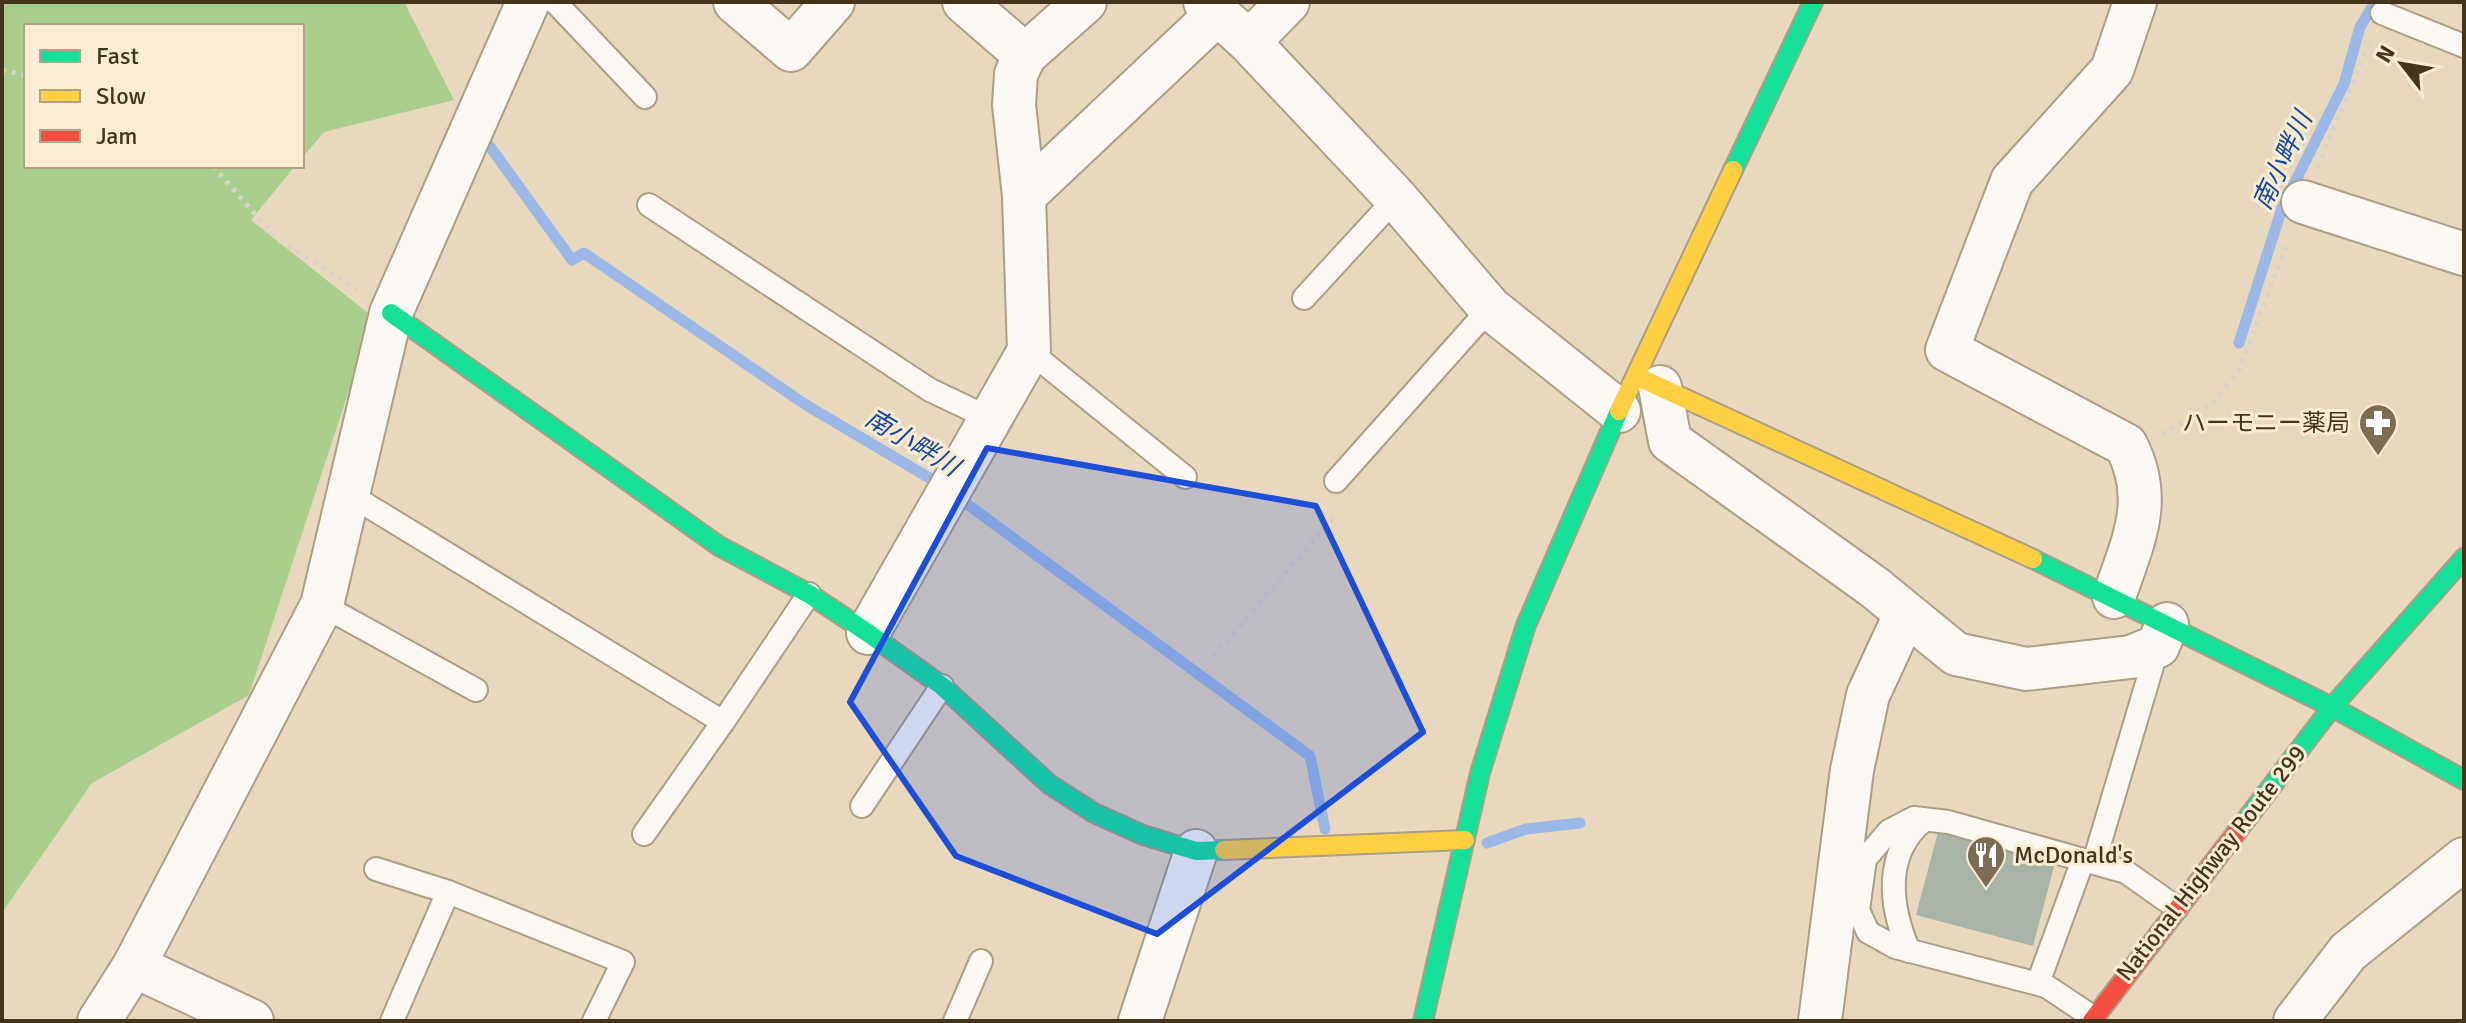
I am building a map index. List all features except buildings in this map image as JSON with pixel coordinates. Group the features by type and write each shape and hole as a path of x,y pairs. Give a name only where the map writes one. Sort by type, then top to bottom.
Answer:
{"main road":[{"path":"1423,1021 1480,773 1526,625 1639,391 1813,2"},
{"path":"391,313 719,546 809,594 868,633 942,686 1060,791 1094,813 1143,835 1196,851 1465,840"},
{"path":"1639,391 2114,597 2162,635 2332,707 2464,780"},
{"name":"National Highway Route 299","path":"2093,1019 2332,707 2464,558"}],"street":[{"path":"99,1021 134,966 322,605 391,313 528,2"},
{"path":"735,2 791,50 833,2"},
{"path":"964,2 1025,55"},
{"path":"868,633 1029,351 1024,196 1014,105 1016,74 1025,55 1085,2"},
{"path":"1249,42 1288,2"},
{"path":"2114,597 2141,514 2141,484 2126,445 1947,350 2012,181 2112,70 2135,2"},
{"path":"1024,196 1212,8 1249,42 1396,198 1490,308 1639,391 1670,441 1874,587 1956,654 2026,669 2131,657 2162,635"},
{"path":"2303,202 2464,254"},
{"path":"1820,1021 1852,770 1868,695 1905,615"},
{"path":"1140,1021 1196,851"},
{"path":"2295,1021 2348,952 2464,859"},
{"path":"134,966 252,1021"}],"lane":[{"path":"555,2 645,97"},
{"path":"2382,13 2464,46"},
{"path":"1304,298 1396,198"},
{"path":"649,205 930,390 989,418"},
{"path":"1336,481 1490,308"},
{"path":"1029,351 1185,477"},
{"path":"347,493 723,722"},
{"path":"644,834 809,594"},
{"path":"322,605 476,690"},
{"path":"2038,983 2088,861 2162,635"},
{"path":"862,806 942,686"},
{"path":"2093,1019 2038,983 1909,951 1868,932 1858,910 1865,859 1889,831 1914,818 1948,822 2126,872 2177,908"},
{"path":"1909,951 1897,923 1895,863 1905,836 1925,819"},
{"path":"376,869 448,892 623,962 594,1021"},
{"path":"392,1021 448,892"},
{"path":"955,1021 981,961"}],"path":[{"path":"2131,454 2214,402 2239,370 2303,202 2382,13"},
{"path":"2,70 24,75"},
{"path":"215,168 277,239 391,313"},
{"path":"1213,657 1333,518 1336,481"}],"highlighted area":[{"path":"987,448 1316,506 1423,732 1157,934 956,856 850,702"}],"green space":[{"path":"2,2 404,2 454,100 324,132 304,156 304,24 24,24 24,168 293,168 251,220 373,317 249,695 92,783 2,913"}],"waterway":[{"name":"南小畔川","path":"2239,343 2282,208 2344,84 2360,27 2375,2"},
{"name":"南小畔川","path":"480,133 572,260 584,253 806,405 943,486"},
{"name":"南小畔川","path":"956,496 1310,756 1325,829"},
{"name":"南小畔川","path":"1487,843 1526,829 1580,823"}],"traffic: fast":[{"path":"1733,170 1813,2"},
{"path":"391,313 719,546 809,594 868,633 942,686 1049,784 1094,813 1143,835 1196,851 1224,850"},
{"path":"1423,1021 1480,773 1526,625 1619,411"},
{"path":"2236,833 2332,707 2464,558"},
{"path":"2033,559 2332,707"},
{"path":"2332,707 2464,780"}],"traffic: slow":[{"path":"1619,411 1733,170"},
{"path":"1636,376 2033,559"},
{"path":"1224,850 1465,840"}],"traffic: jam":[{"path":"2092,1021 2236,833"}],"place":[{"name":"ハーモニー薬局","path":"2378,457"},
{"name":"McDonald's","path":"1986,889"}]}
